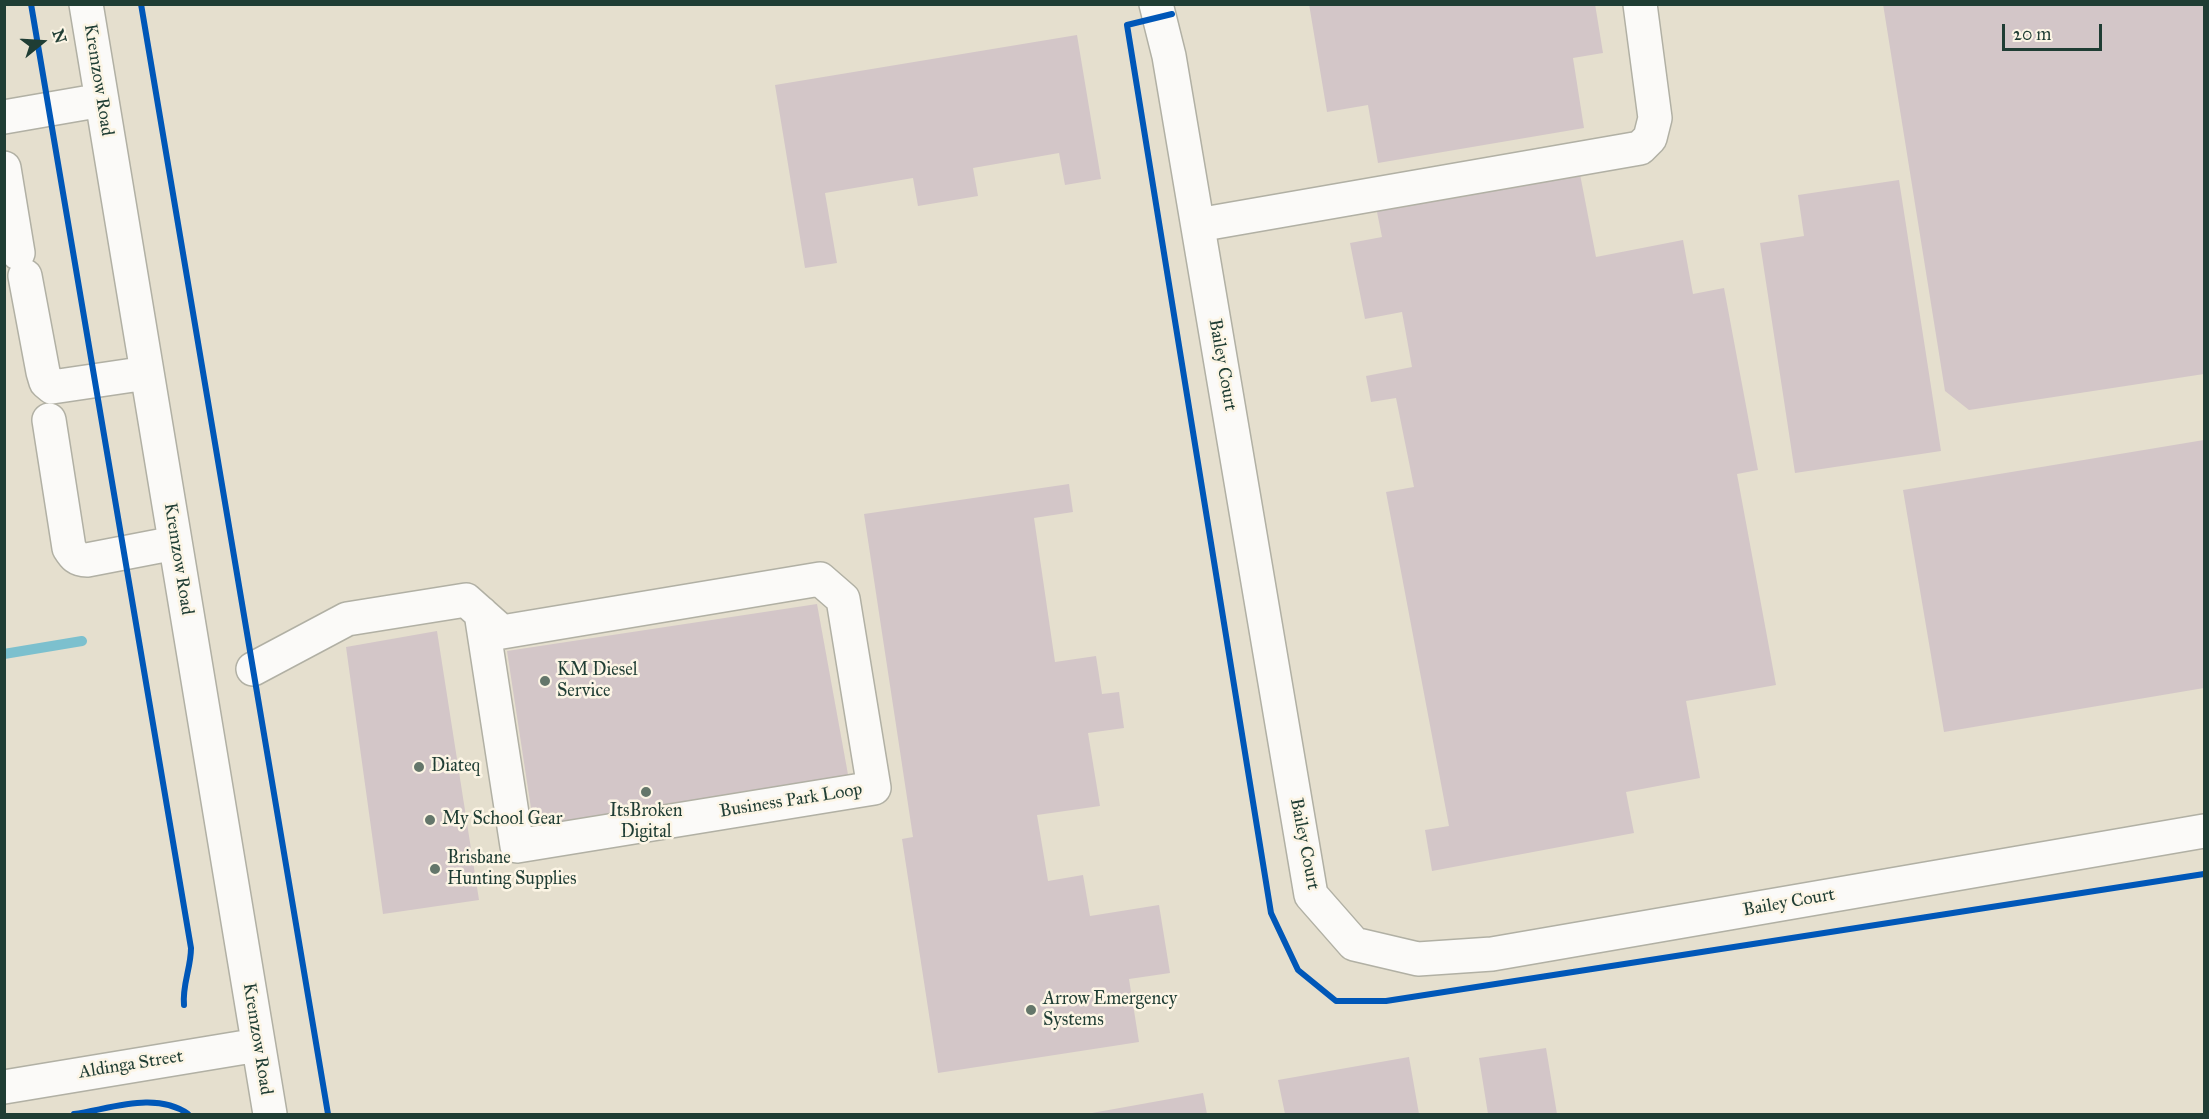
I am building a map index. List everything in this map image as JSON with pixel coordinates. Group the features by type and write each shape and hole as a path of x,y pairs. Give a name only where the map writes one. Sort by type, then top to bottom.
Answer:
{"street":[{"name":"Kremzow Road","path":"86,4 270,1114"},
{"name":"Bailey Court","path":"1156,4 1169,56 1311,895 1354,944 1418,959 1492,954 2205,831"},
{"name":"Bailey Court","path":"1169,56 1172,4"},
{"path":"1198,225 1640,148 1650,138 1655,118 1640,4"},
{"path":"4,117 102,100"},
{"path":"4,168 46,382 58,388 147,373"},
{"path":"49,420 69,548 73,555 79,560 87,560 175,543"},
{"name":"Business Park Loop","path":"253,669 347,619 466,600 481,613 502,632 820,579 843,599 874,788 517,846 481,613"},
{"name":"Aldinga Street","path":"4,1087 258,1045"}],"path":[{"path":"31,4 191,948 191,966 182,988 184,1005"},
{"path":"141,4 328,1114"},
{"path":"1135,72 1271,913 1298,970 1336,1001 1386,1001 1434,994"},
{"path":"1861,927 2205,874"},
{"path":"74,1114 159,1102 179,1107 188,1114"}],"building":[{"path":"1309,4 1595,4 1603,53 1573,58 1584,128 1378,163 1368,105 1327,112"},
{"path":"1883,4 2204,4 2204,374 1969,410 1945,391"},
{"path":"1077,35 1101,179 1065,185 1059,153 973,168 978,196 918,206 913,178 825,193 837,263 805,268 775,85"},
{"path":"1579,169 1596,257 1683,240 1693,294 1724,288 1758,470 1737,474 1776,685 1686,701 1700,778 1626,792 1634,833 1432,871 1425,830 1449,826 1386,492 1414,487 1396,398 1371,402 1366,376 1412,367 1402,312 1365,319 1350,243 1382,237 1376,207"},
{"path":"1899,180 1941,451 1795,473 1760,243 1804,236 1798,195"},
{"path":"2204,440 2204,688 1944,732 1903,490"},
{"path":"1069,484 1073,512 1034,518 1055,662 1096,656 1102,694 1119,692 1124,728 1088,733 1100,806 1037,815 1048,881 1083,875 1090,916 1159,905 1170,973 1129,979 1139,1042 938,1073 902,839 913,837 864,514"},
{"path":"817,604 849,780 534,828 507,651"},
{"path":"437,631 479,900 383,914 346,647"},
{"path":"1546,1048 1557,1114 1488,1114 1479,1058"},
{"path":"1409,1057 1419,1114 1285,1114 1278,1080"},
{"path":"1203,1093 1207,1114 1092,1114 1092,1113"}],"waterway":[{"path":"4,654 82,641"}],"cycle path":[{"path":"31,4 191,948 184,990 184,1005"},
{"path":"141,4 328,1114"},
{"path":"1172,14 1127,25 1271,913 1298,970 1336,1001 1386,1001 2204,874"},
{"path":"74,1114 147,1103 175,1107 188,1114"}],"place":[{"name":"KM Diesel Service","path":"545,681"},
{"name":"Diateq","path":"419,767"},
{"name":"ItsBroken Digital","path":"646,792"},
{"name":"My School Gear","path":"430,820"},
{"name":"Brisbane Hunting Supplies","path":"435,869"},
{"name":"Arrow Emergency Systems","path":"1031,1010"}]}
